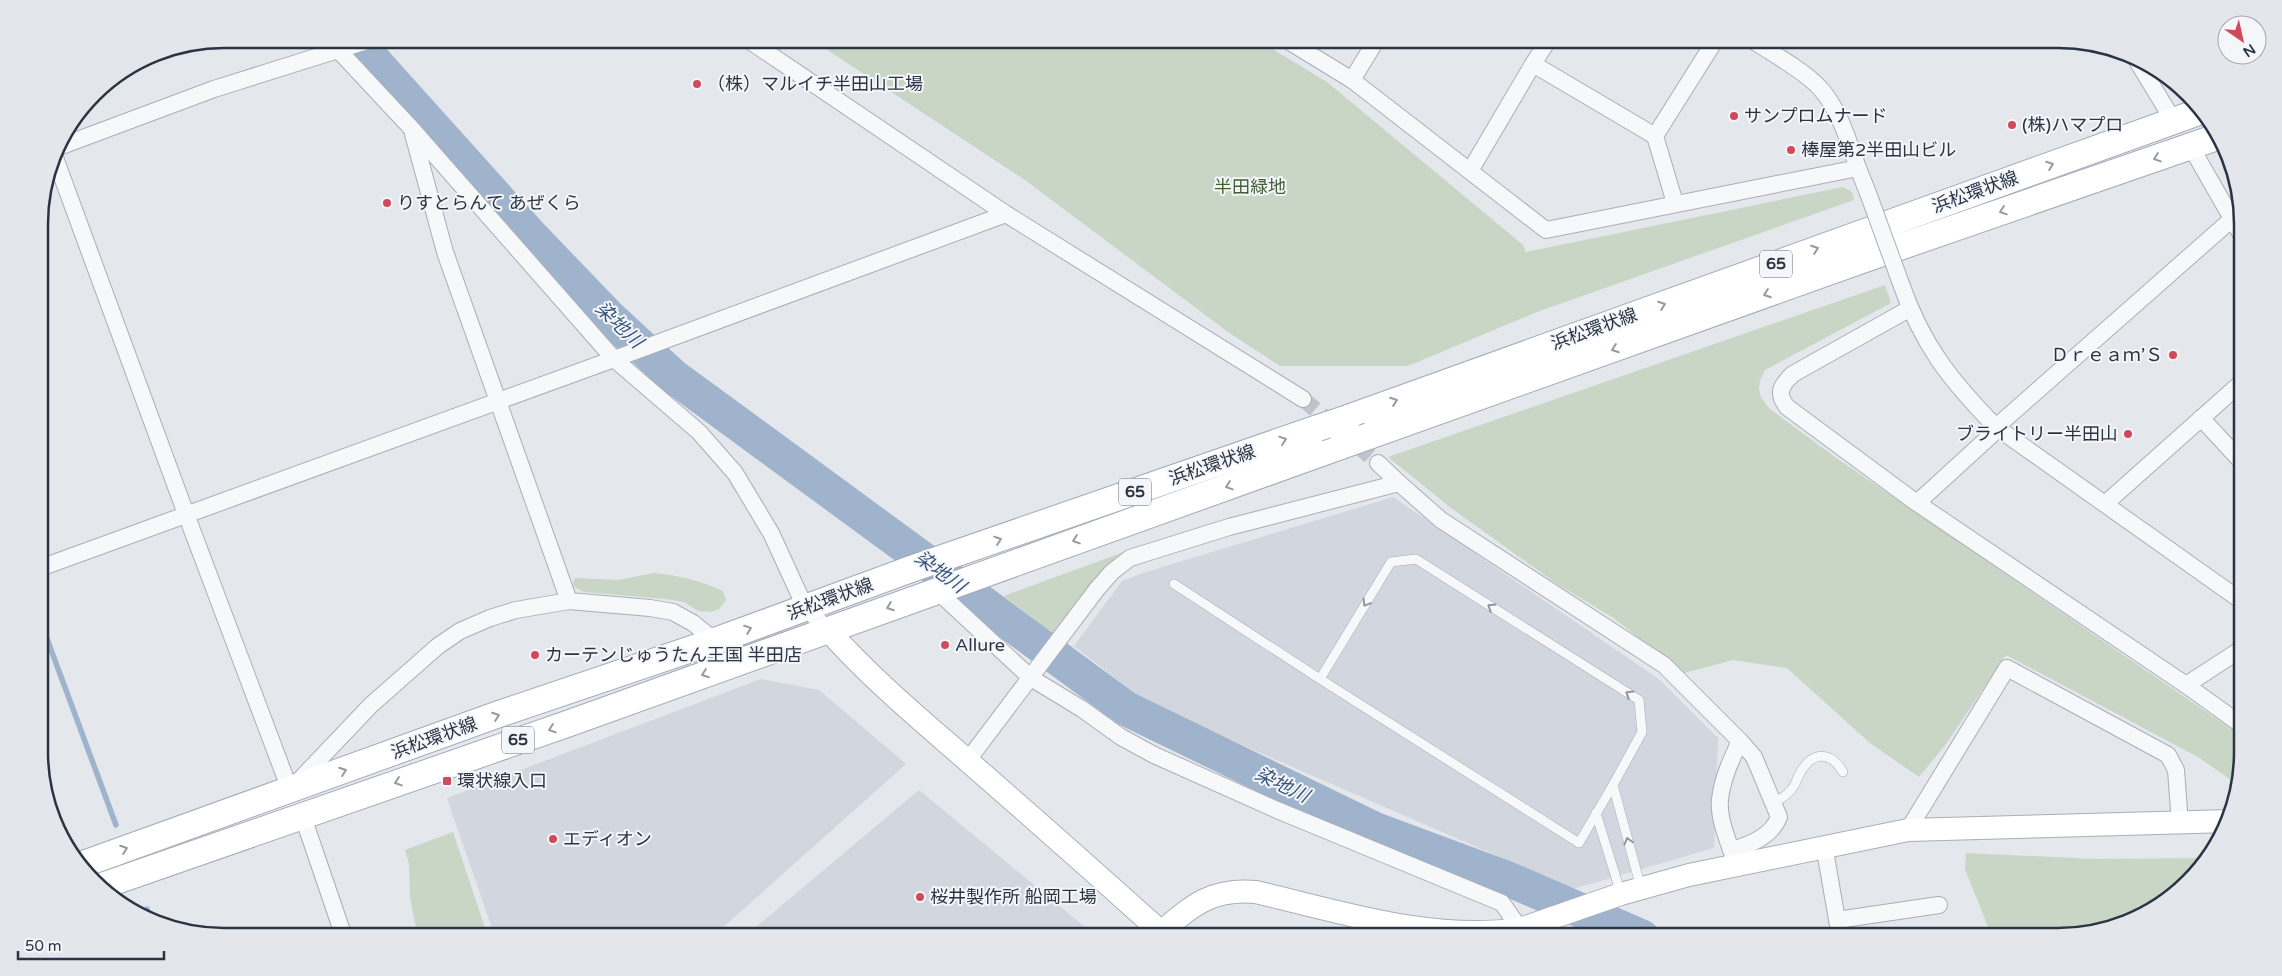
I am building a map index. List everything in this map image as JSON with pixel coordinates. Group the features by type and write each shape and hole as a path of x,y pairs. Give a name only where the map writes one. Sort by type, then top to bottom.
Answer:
{"main road":[{"name":"浜松環状線","path":"87,863 499,714 715,641 911,569 1348,418 2195,113"},
{"name":"浜松環状線","path":"106,883 302,814 567,724 936,590 1862,260 2212,139"}],"street":[{"path":"67,144 330,48"},
{"path":"341,48 620,357 699,432 735,473 771,533 806,607 854,660 1157,928"},
{"path":"760,48 1006,214 1303,399"},
{"path":"1300,48 1352,80 1546,230 1858,168"},
{"path":"1352,80 1372,48"},
{"path":"1470,171 1544,48"},
{"path":"1655,136 1710,48"},
{"path":"1763,48 1817,85 1832,106 1845,130 1909,309 1928,345 1948,376 1997,428 2106,503 2234,595"},
{"path":"1534,64 1655,136 1675,203"},
{"path":"2142,69 2173,120"},
{"path":"412,129 446,252 569,601"},
{"path":"2191,147 2234,223"},
{"path":"58,165 290,790 371,705 438,646 460,630 490,618 516,610 569,601 673,612 693,623 715,641"},
{"path":"48,565 1006,214"},
{"path":"1918,502 1997,428 2232,220"},
{"path":"1909,309 1793,374 1781,386 1779,393 1787,406 1918,502 2234,720"},
{"path":"2106,503 2234,389"},
{"path":"2201,418 2234,453"},
{"path":"1378,463 1441,520 1664,664 1740,741 1754,757 1779,817 1776,825 1733,857"},
{"path":"968,760 1108,576 1130,558 1229,527 1399,483"},
{"path":"936,590 1035,673 1121,737 1154,755 1277,810 1502,902 1519,928"},
{"path":"2186,685 2234,654"},
{"path":"1908,830 2007,668 2168,755 2176,770 2180,824"},
{"path":"1733,857 1723,824 1720,801 1727,768 1740,741"},
{"path":"302,814 341,928"},
{"path":"1523,928 1733,857 1824,846 1908,830 2220,822"},
{"path":"1824,846 1838,928"},
{"path":"1170,928 1198,902 1226,892 1238,891 1256,892 1371,919 1425,928"},
{"path":"1837,920 1939,905"}],"lane":[{"path":"1174,584 1320,679 1579,843 1642,732 1639,700 1416,559 1391,562 1320,679"},
{"path":"1773,803 1790,792 1800,774 1816,757 1823,755 1831,757 1843,772"},
{"path":"1613,786 1624,894"},
{"path":"1596,813 1624,894"}],"shaded area":[{"path":"1393,497 1660,680 1718,738 1714,848 1573,889 1150,705 1074,646 1122,581"},
{"path":"761,679 819,690 906,764 722,928 492,928 447,798"},
{"path":"919,790 1086,928 755,928"}],"green space":[{"name":"半田緑地","path":"823,48 1271,48 1327,82 1523,245 1526,252 1843,187 1852,192 1854,200 1537,312 1408,366 1280,366 1228,332 1025,180"},
{"path":"1885,285 1891,303 1765,370 1759,386 1762,399 1770,409 1835,457 2234,731 2232,781 2198,757 2006,655 1946,744 1919,777 1870,743 1787,668 1733,660 1684,673 1612,617 1557,584 1451,508 1388,457"},
{"path":"1143,545 1120,558 1055,635 1004,596"},
{"path":"654,573 681,577 706,584 723,591 726,600 719,609 711,612 698,611 684,602 666,599 584,592 574,587 573,583 575,578 618,580"},
{"path":"453,832 485,928 416,928 410,898 409,864 405,850"},
{"path":"1966,853 2096,859 2199,858 2174,885 2146,905 2115,919 2093,925 2070,928 1988,928 1965,869"}],"waterway":[{"name":"染地川","path":"362,48 532,237 607,315 673,376 1127,709 1376,830 1508,879 1621,928"},
{"path":"48,642 116,825"}],"tunnel":[{"path":"1303,399 1378,463"}],"place":[{"name":"（株）マルイチ半田山工場","path":"697,84"},
{"name":"サンプロムナード","path":"1734,116"},
{"name":"(株)ハマプロ","path":"2012,125"},
{"name":"棒屋第2半田山ビル","path":"1791,150"},
{"name":"りすとらんて あぜくら","path":"387,203"},
{"name":"Ｄｒｅａｍ’Ｓ","path":"2173,355"},
{"name":"ブライトリー半田山","path":"2128,434"},
{"name":"Allure","path":"945,645"},
{"name":"カーテンじゅうたん王国 半田店","path":"535,655"},
{"name":"環状線入口","path":"447,781"},
{"name":"エディオン","path":"553,839"},
{"name":"桜井製作所 船岡工場","path":"920,897"}]}
